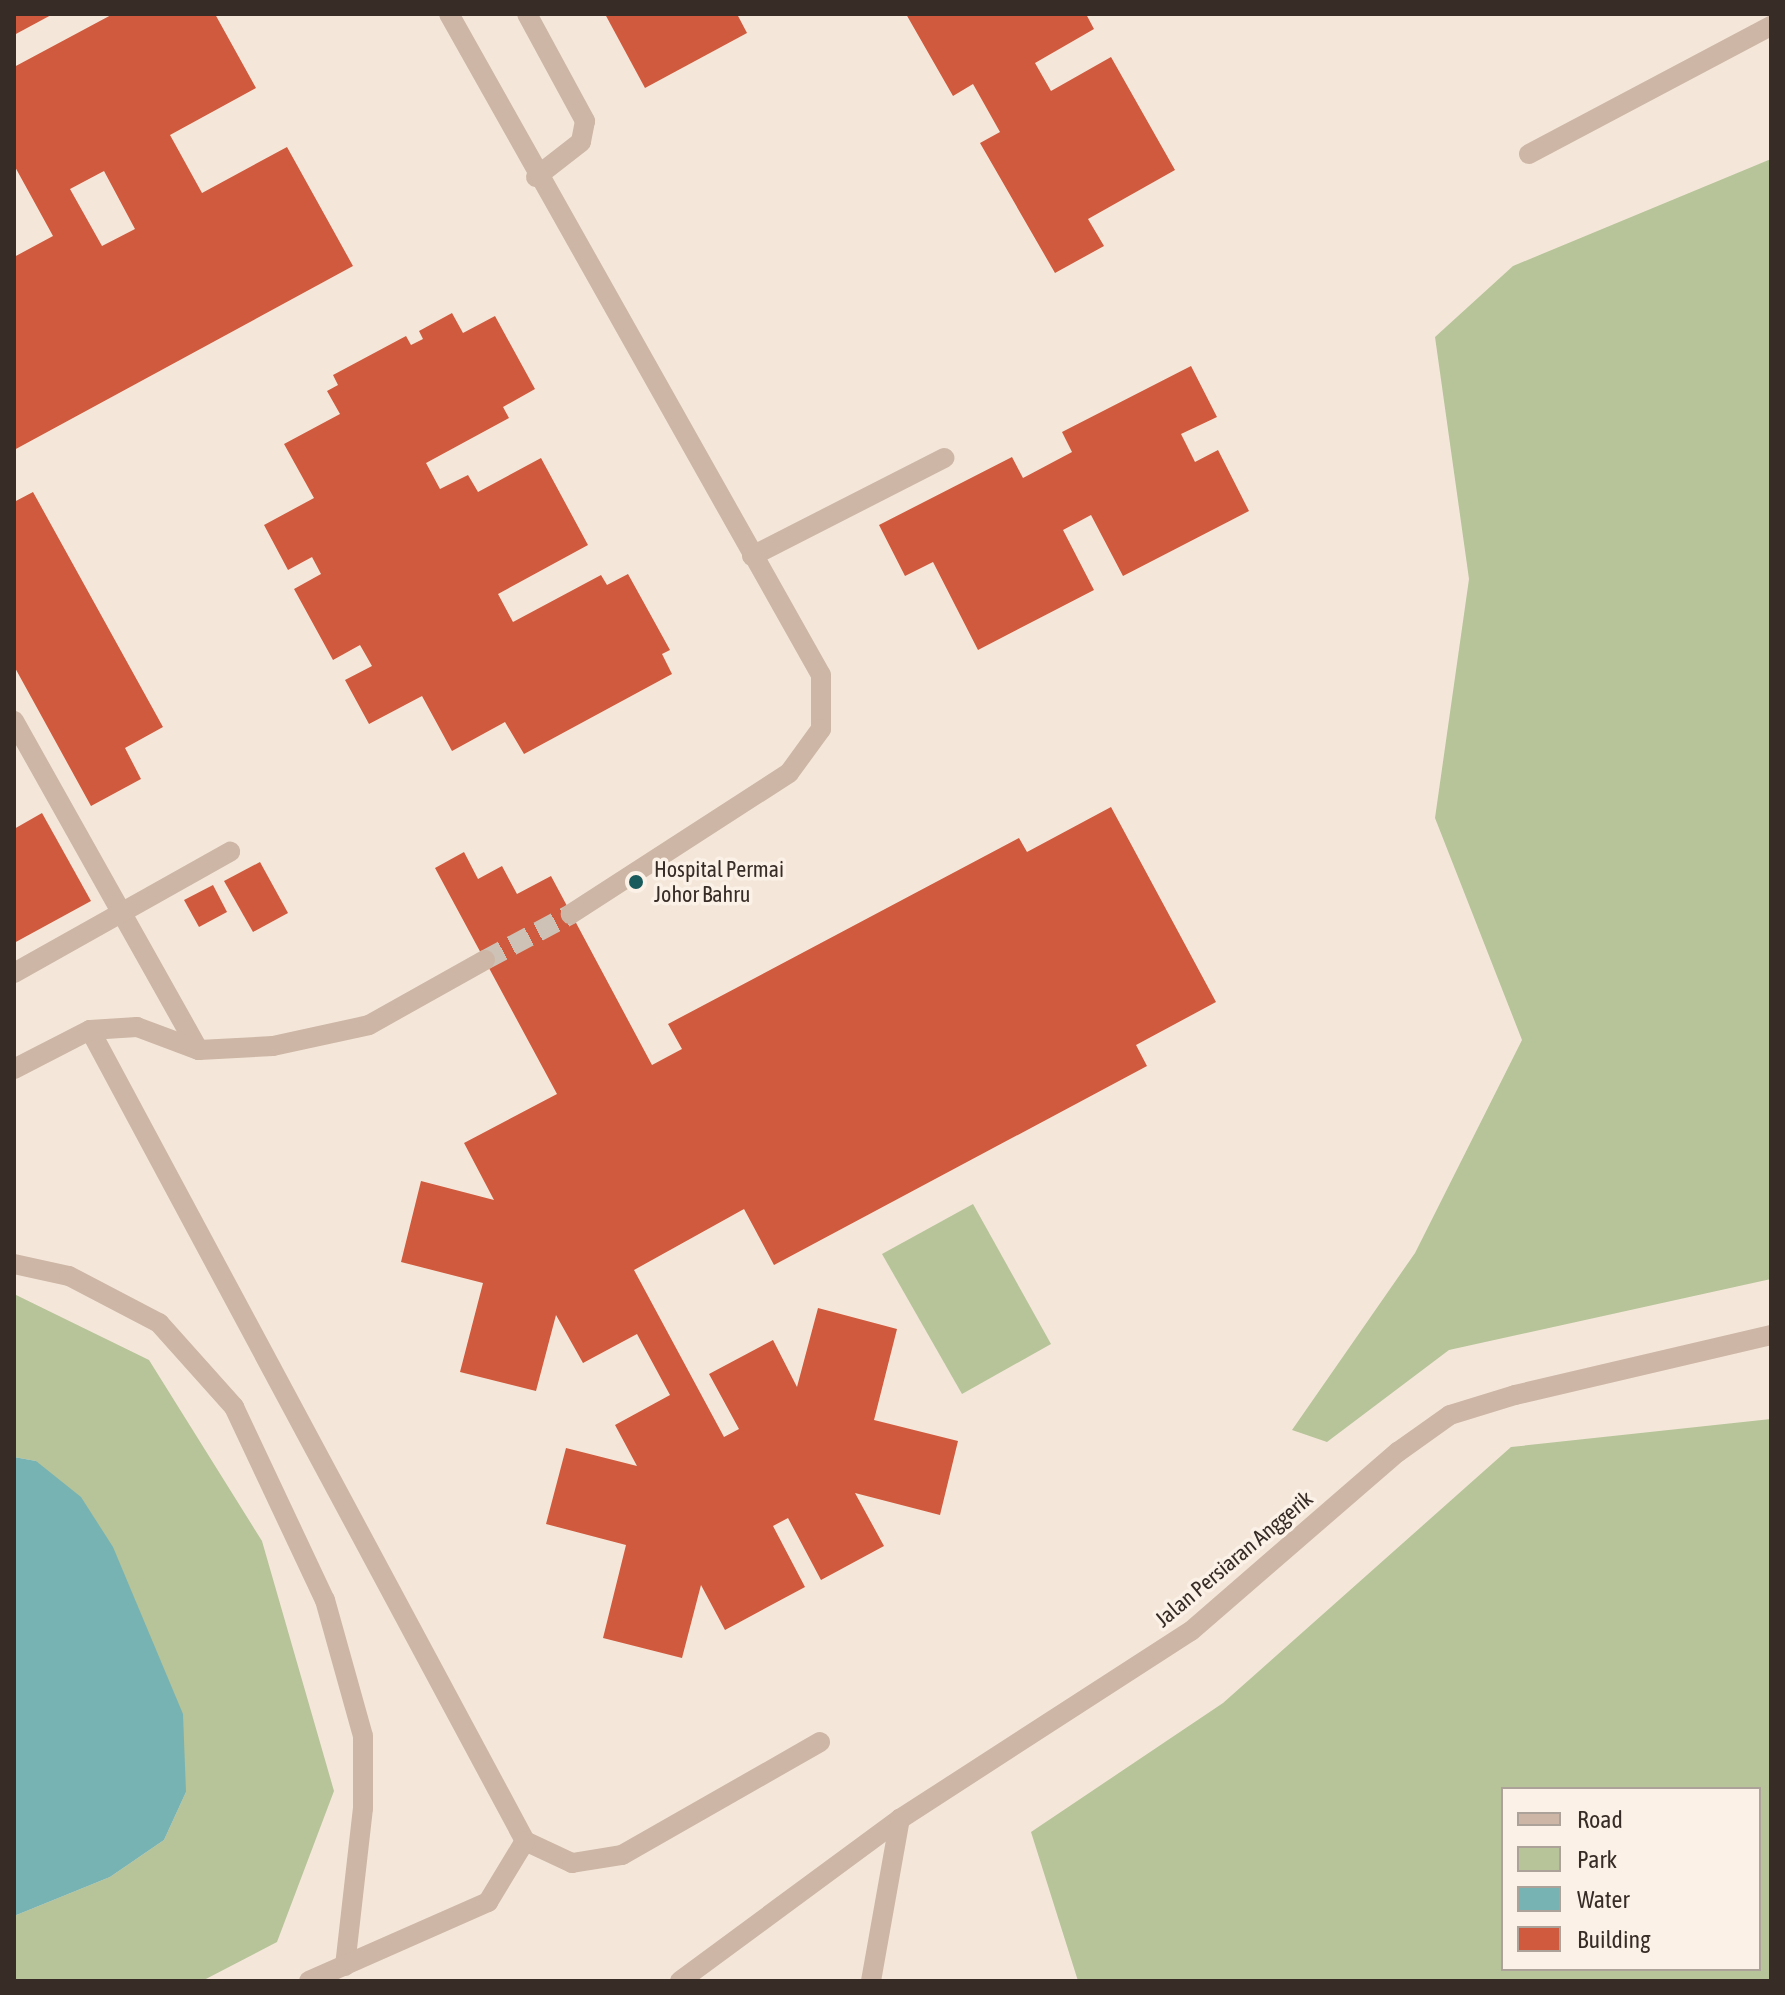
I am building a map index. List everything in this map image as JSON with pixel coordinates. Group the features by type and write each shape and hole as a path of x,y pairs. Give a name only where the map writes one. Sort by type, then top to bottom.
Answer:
{"street":[{"path":"449,14 536,177 821,675 821,729 789,773 571,914"},
{"path":"527,14 585,121 581,142 536,177"},
{"path":"1529,154 1771,26"},
{"path":"752,556 944,458"},
{"path":"14,721 199,1050"},
{"path":"14,973 230,852"},
{"path":"14,1069 90,1030 137,1027 199,1050 273,1046 369,1025 485,960"},
{"path":"90,1030 525,1841 572,1863 622,1855 820,1742"},
{"path":"14,1264 69,1276 159,1323 234,1407 325,1600 363,1736 362,1822 345,1966"},
{"name":"Jalan Persiaran Anggerik","path":"680,1981 900,1819 1191,1631 1398,1452 1450,1415 1515,1395 1771,1335"},
{"path":"871,1981 900,1819"},
{"path":"309,1981 488,1902 525,1841"}],"green space":[{"path":"1771,159 1771,1279 1449,1350 1327,1442 1292,1430 1415,1253 1522,1040 1435,818 1469,579 1435,337 1513,266"},
{"path":"973,1204 1051,1344 962,1394 882,1254"},
{"path":"14,1294 149,1360 262,1541 334,1791 277,1942 202,1981 14,1981 14,1916 110,1877 164,1840 186,1792 36,1461 14,1457"},
{"path":"1771,1419 1771,1981 1078,1981 1031,1832 1223,1703 1511,1447"}],"water":[{"path":"14,1457 36,1461 81,1497 113,1547 183,1714 186,1792 164,1840 110,1877 14,1916"}],"building":[{"path":"14,14 53,14 14,35"},
{"path":"113,14 215,14 256,88 170,135 202,193 287,147 353,266 14,450 14,257 53,236 14,165 14,67","holes":["104,171 135,229 102,246 70,189"]},
{"path":"605,14 737,14 747,33 645,88"},
{"path":"906,14 1086,14 1094,29 1035,63 1051,91 1111,57 1175,170 1088,219 1104,246 1055,273 980,143 1000,132 973,84 953,96"},
{"path":"452,313 463,333 495,316 535,389 503,407 509,418 426,463 440,489 468,475 478,492 541,458 588,545 498,594 513,622 601,575 607,585 628,574 670,650 662,654 672,674 524,754 505,722 452,751 422,696 369,724 345,680 372,666 360,645 333,660 294,589 321,574 312,557 288,570 264,525 314,498 284,444 340,414 327,391 338,385 333,375 406,336 411,345 423,339 419,331"},
{"path":"1191,366 1217,417 1181,434 1195,462 1218,450 1249,511 1123,576 1091,515 1063,530 1094,590 978,650 933,562 905,576 879,525 1012,457 1023,478 1072,452 1062,432"},
{"path":"33,492 163,727 125,748 141,779 91,806 14,666 14,502"},
{"path":"1111,807 1216,1002 1136,1045 1147,1066 774,1265 744,1209 634,1270 724,1437 739,1429 709,1374 773,1340 797,1387 818,1308 897,1329 874,1420 958,1441 940,1515 855,1493 884,1546 821,1580 788,1518 773,1526 805,1587 725,1630 701,1585 682,1658 603,1638 626,1545 546,1524 566,1448 637,1466 615,1425 670,1395 637,1334 583,1363 556,1315 536,1391 460,1372 483,1283 401,1262 421,1181 494,1200 464,1143 557,1094 435,868 464,852 478,879 502,866 517,894 551,876 652,1065 682,1049 668,1024 1019,838 1027,852"},
{"path":"42,813 91,901 14,943 14,829"},
{"path":"260,862 288,913 253,932 224,881"},
{"path":"213,885 227,912 199,927 184,900"}],"tunnel":[{"path":"485,960 571,914"}],"place":[{"name":"Hospital Permai Johor Bahru","path":"636,882"}]}
